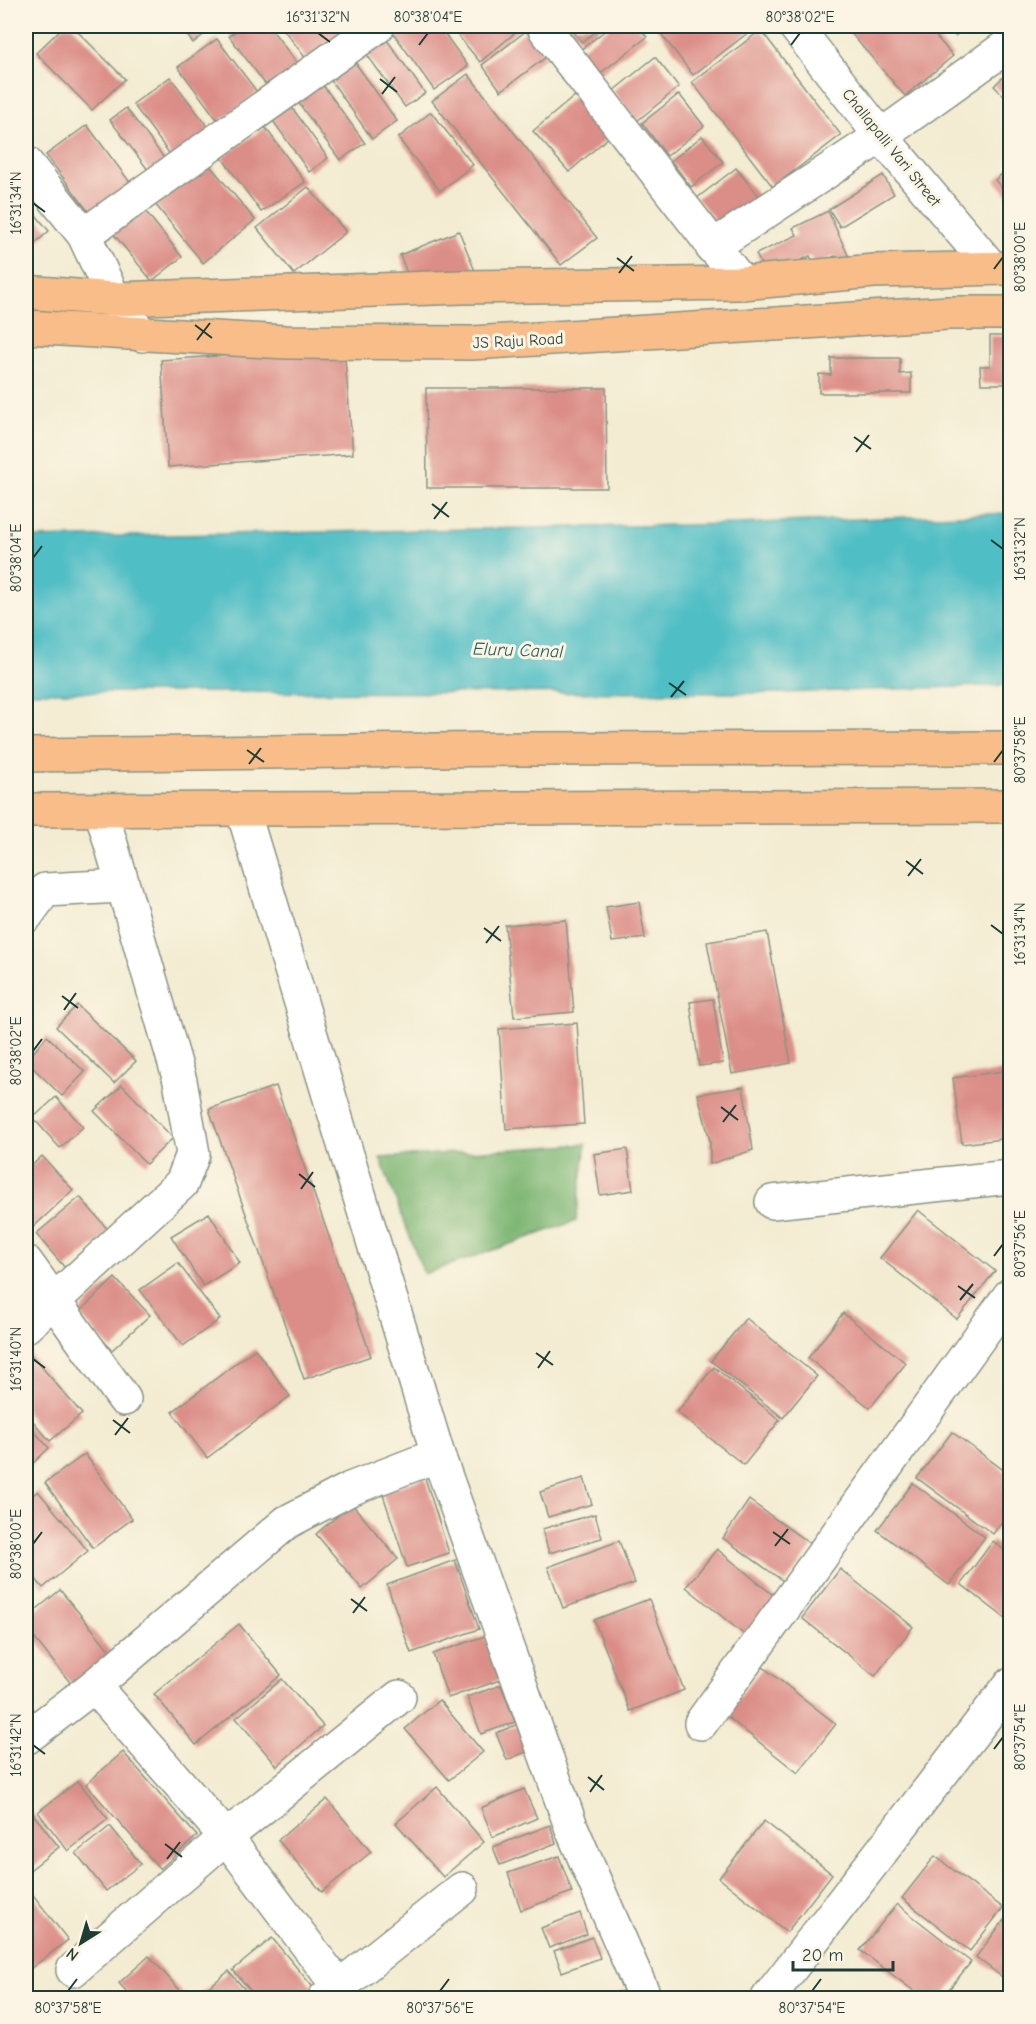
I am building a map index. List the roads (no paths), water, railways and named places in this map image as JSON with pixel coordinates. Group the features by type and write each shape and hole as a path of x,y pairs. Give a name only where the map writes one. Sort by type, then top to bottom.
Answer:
{"main road":[{"path":"26,292 114,299 463,287 742,283 874,271 1001,268"},
{"name":"JS Raju Road","path":"26,327 286,342 472,343 948,313 1011,313"},
{"path":"26,755 521,749 1011,748"},
{"path":"26,810 243,811 1011,806"}],"street":[{"path":"84,235 378,26"},
{"name":"Challapalli Vari Street","path":"795,26 881,136 1001,268"},
{"path":"545,29 742,283"},
{"path":"712,247 881,136 1011,44"},
{"path":"26,163 84,235 114,299 142,335"},
{"path":"26,1326 182,1183 193,1154 180,1081 101,810"},
{"path":"243,811 438,1455 572,1829 645,1998"},
{"path":"26,916 45,890 122,886"},
{"path":"772,1203 1011,1177"},
{"path":"26,1262 123,1399"},
{"path":"701,1723 1011,1295"},
{"path":"26,1738 94,1686 287,1522 350,1489 438,1455"},
{"path":"768,1998 1011,1685"},
{"path":"94,1686 225,1837 332,1993 462,1888"},
{"path":"73,1970 225,1837 399,1697"}],"water":[{"name":"Eluru Canal","path":"1010,513 1010,685 784,693 26,692 26,538 735,524"}]}
